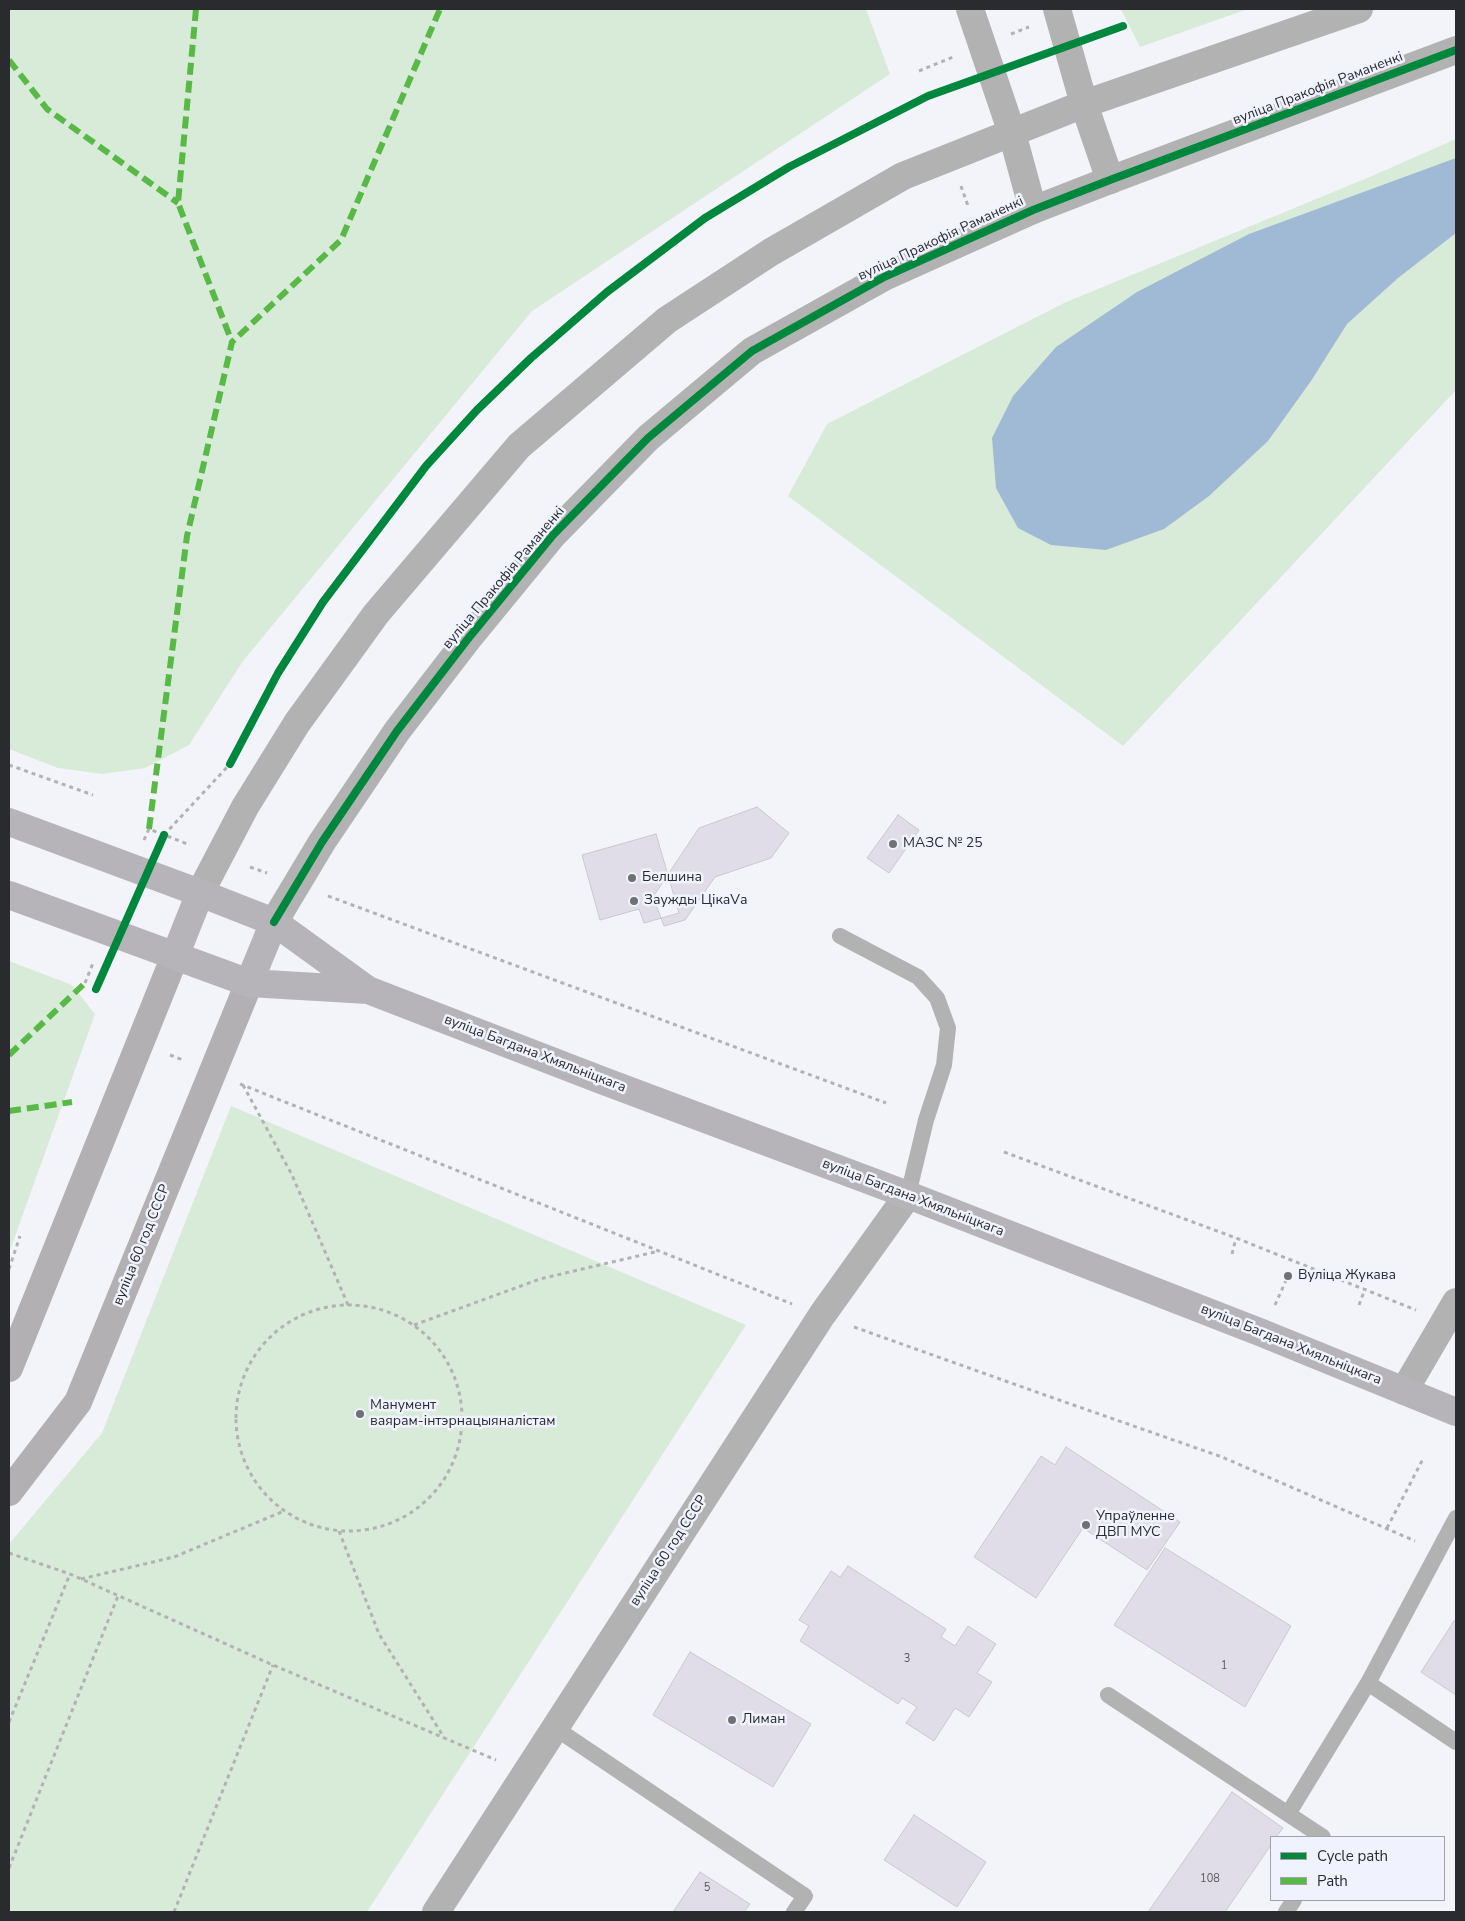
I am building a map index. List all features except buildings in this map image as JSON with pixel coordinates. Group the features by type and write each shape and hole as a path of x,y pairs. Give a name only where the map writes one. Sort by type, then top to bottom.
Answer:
{"main road":[{"name":"вуліца Багдана Хмяльніцкага","path":"9,822 274,922 368,990 908,1195 1262,1333 1456,1412"},
{"path":"9,1368 200,893"},
{"name":"вуліца Багдана Хмяльніцкага","path":"9,895 249,983 368,990"},
{"path":"249,983 274,922"},
{"name":"вуліца 60 год СССР","path":"9,1492 78,1402 249,983"}],"street":[{"path":"970,9 1012,133 1034,210"},
{"path":"1058,9 1084,104 1110,180"},
{"path":"200,893 245,807 297,723 376,614 519,446 667,320 771,252 903,176 1084,104 1360,9"},
{"name":"вуліца Пракофія Раманенкі","path":"274,922 322,842 392,738 467,640 553,535 648,438 752,352 884,277 1034,210 1456,50"},
{"name":"вуліца 60 год СССР","path":"436,1912 822,1315 908,1195"},
{"path":"1404,1391 1456,1302"}],"lane":[{"path":"840,936 918,977 938,998 948,1028 944,1065 926,1120 908,1195"},
{"path":"1288,1814 1368,1683 1456,1518"},
{"path":"1368,1683 1456,1742"},
{"path":"1108,1695 1321,1836"},
{"path":"555,1728 805,1896 794,1912"},
{"path":"1286,1912 1293,1901"}],"path":[{"path":"1007,35 1034,25"},
{"path":"919,71 960,54"},
{"path":"960,183 970,212"},
{"path":"147,873 164,835 230,764 234,755"},
{"path":"9,764 93,795"},
{"path":"144,841 148,829 193,846"},
{"path":"244,865 270,874"},
{"path":"320,893 886,1103"},
{"path":"85,983 93,963"},
{"path":"169,1054 184,1060"},
{"path":"348,1305 292,1175 243,1085 796,1306"},
{"path":"1004,1152 1236,1238 1420,1312"},
{"path":"9,1269 20,1236"},
{"path":"1232,1254 1236,1238"},
{"path":"414,1325 540,1279 660,1251"},
{"path":"1359,1305 1365,1289"},
{"path":"360,1304 388,1311 414,1325 436,1345 452,1370 461,1398 462,1428 456,1457 442,1483 422,1505 396,1521 368,1530 338,1531 310,1524 284,1511 262,1491 246,1465 237,1437 236,1408 242,1379 256,1352 276,1331 302,1315 330,1306 360,1304"},
{"path":"849,1325 1222,1457 1437,1551"},
{"path":"1387,1528 1424,1457"},
{"path":"80,1579 174,1557 284,1511"},
{"path":"338,1531 379,1634 445,1740"},
{"path":"9,1554 70,1574 272,1665 445,1740 527,1773"},
{"path":"9,1722 70,1574"},
{"path":"9,1868 118,1596"},
{"path":"174,1912 272,1665"}],"green space":[{"path":"9,9 866,9 890,74 532,311 243,661 189,745 145,768 102,774 58,768 9,749"},
{"path":"1121,9 1248,9 1140,47"},
{"path":"1456,139 1456,390 1123,746 788,496 827,424 1064,303 1372,176"},
{"path":"9,961 72,985 95,1014 9,1253"},
{"path":"231,1106 746,1325 367,1912 9,1912 9,1544 102,1433"}],"water":[{"path":"1456,158 1456,233 1398,278 1347,324 1311,381 1268,441 1209,496 1164,529 1106,550 1051,545 1018,528 996,488 992,438 1013,396 1056,347 1137,292 1249,234"}],"marked path":[{"path":"196,9 178,203 232,342"},
{"path":"149,829 187,536 232,342 341,240 440,9"},
{"path":"9,60 47,109 178,203"},
{"path":"9,1055 85,983"},
{"path":"9,1111 72,1102"}],"cycle path":[{"path":"230,764 278,673 323,602 426,466 477,410 531,358 607,292 705,218 789,167 928,96 1123,26"},
{"path":"274,922 322,842 397,731 467,640 553,535 648,438 752,351 884,277 1033,210 1456,50"},
{"path":"96,989 164,835"}],"place":[{"name":"МАЗС № 25","path":"893,844"},
{"name":"Белшина","path":"632,878"},
{"name":"Заужды ЦікаVа","path":"634,901"},
{"name":"Вуліца Жукава","path":"1288,1276"},
{"name":"Манумент ваярам-інтэрнацыяналістам","path":"360,1414"},
{"name":"Упраўленне ДВП МУС","path":"1086,1525"},
{"name":"Лиман","path":"732,1720"}]}
